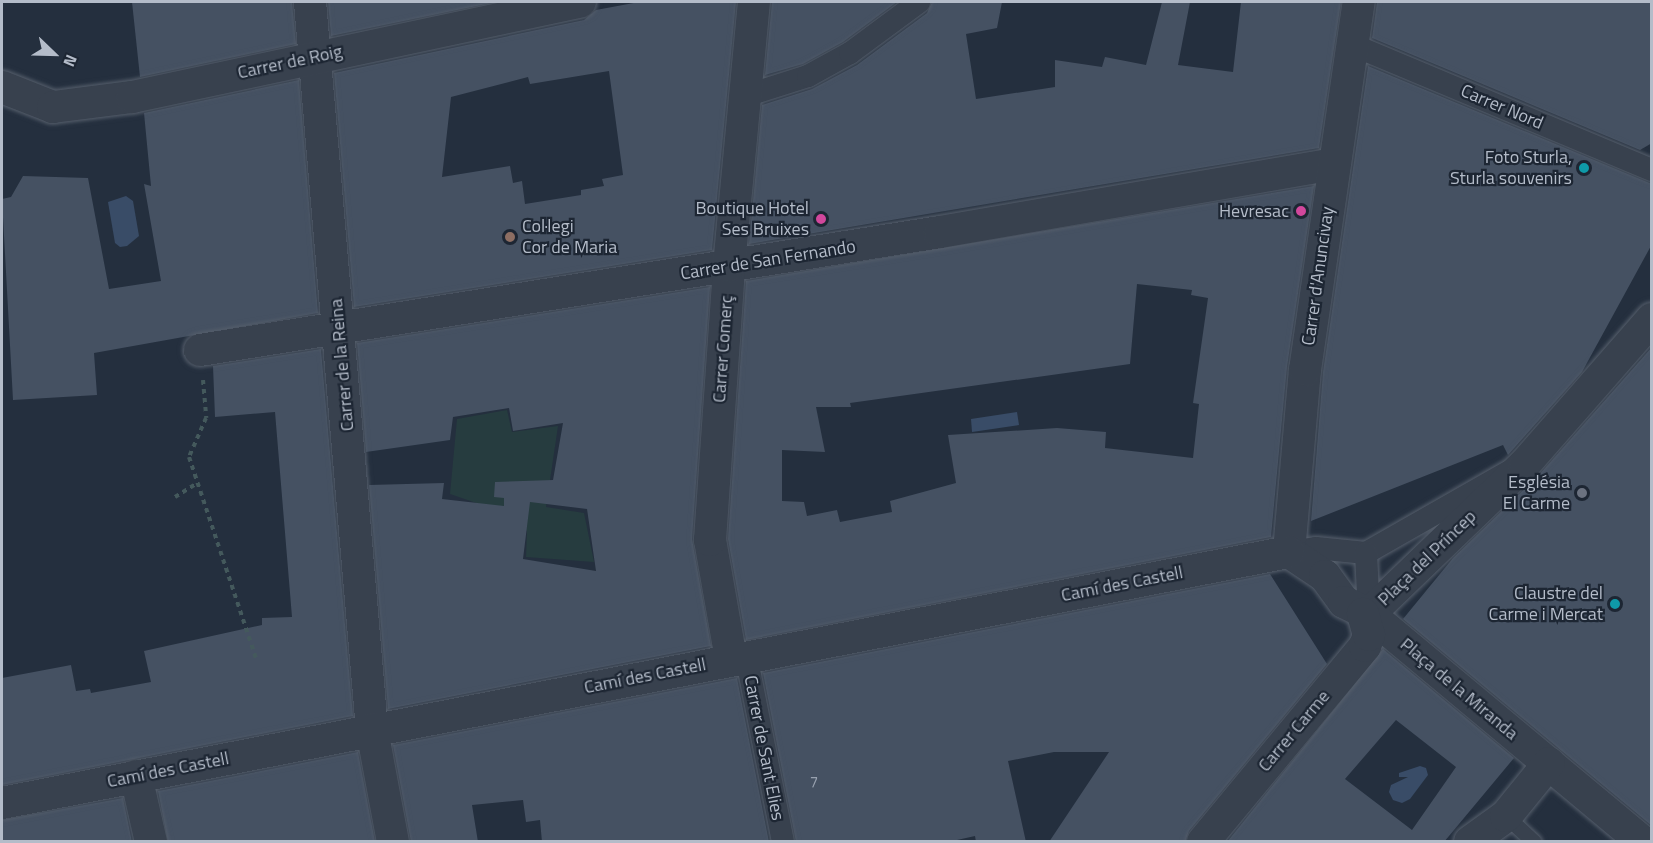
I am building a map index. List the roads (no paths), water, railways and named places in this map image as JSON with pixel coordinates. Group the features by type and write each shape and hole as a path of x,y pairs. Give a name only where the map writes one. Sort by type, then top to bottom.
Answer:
{"street":[{"name":"Carrer de la Reina","path":"310,2 372,730 393,842"},
{"name":"Carrer de Roig","path":"2,87 53,107 132,97 315,56 580,2"},
{"name":"Carrer Comerç","path":"739,657 710,540 729,266 754,2"},
{"path":"745,96 808,76 834,62 919,2"},
{"name":"Carrer d'Anuncivay","path":"1289,552 1305,370 1359,2"},
{"name":"Carrer Nord","path":"1353,45 1652,170"},
{"name":"Carrer de San Fernando","path":"200,350 729,266 1334,164"},
{"name":"Plaça del Príncep","path":"1289,552 1325,576 1344,602 1366,614 1525,464 1652,319"},
{"path":"1289,552 1316,548 1366,553 1473,489 1525,464"},
{"name":"Camí des Castell","path":"2,803 739,657 1289,552"},
{"path":"1366,553 1366,614"},
{"name":"Plaça de la Miranda","path":"1366,614 1643,842"},
{"name":"Carrer Carme","path":"1203,842 1365,646 1369,635 1366,614"},
{"name":"Carrer de Sant Elies","path":"739,657 783,842"},
{"path":"1470,842 1506,816 1549,763"},
{"path":"136,776 151,842"}],"lane":[{"path":"1506,816 1534,842"}],"water":[{"path":"126,196 133,201 139,236 127,246 120,247 115,243 108,202"},
{"path":"1017,412 1019,425 972,432 971,419"},
{"path":"1420,766 1426,768 1428,775 1410,799 1402,803 1393,800 1389,792 1391,785 1408,777 1399,777 1399,773"}],"place":[{"name":"Foto Sturla, Sturla souvenirs","path":"1584,168"},
{"name":"Hevresac","path":"1301,211"},
{"name":"Boutique Hotel Ses Bruixes","path":"821,219"},
{"name":"Col·legi Cor de Maria","path":"510,237"},
{"name":"Església El Carme","path":"1582,493"},
{"name":"Claustre del Carme i Mercat","path":"1615,604"}]}
